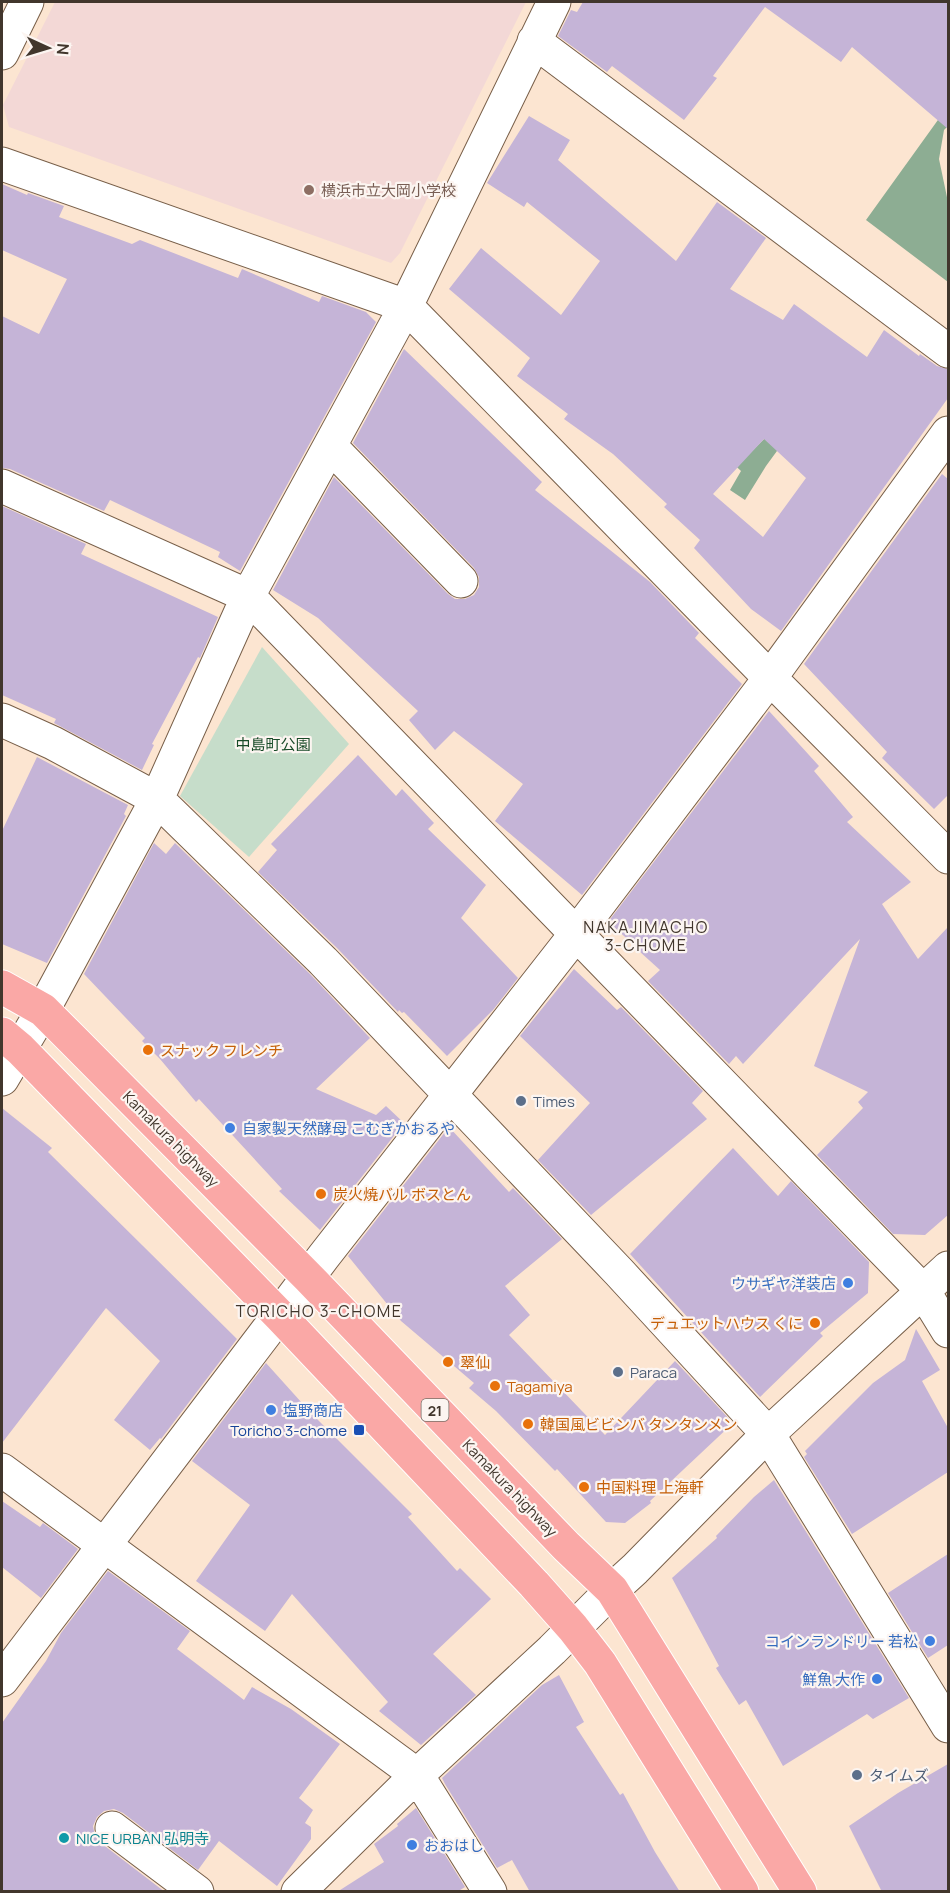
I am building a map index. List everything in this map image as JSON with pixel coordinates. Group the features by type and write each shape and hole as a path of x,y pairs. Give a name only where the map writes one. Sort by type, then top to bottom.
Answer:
{"main road":[{"name":"Kamakura highway","path":"2,987 43,1010 309,1278 566,1546 612,1590 800,1892"},
{"path":"11,1042 280,1316 573,1628 600,1664 736,1890"}],"street":[{"path":"2,53 27,2"},
{"path":"2,1079 11,1042 43,1010 157,799 248,596 405,306 554,2"},
{"path":"534,41 948,351"},
{"path":"2,164 405,306 948,857"},
{"path":"2,1680 257,1344 576,934 770,678 948,433"},
{"path":"330,446 461,581"},
{"path":"2,486 248,596 924,1292 948,1331"},
{"path":"2,720 53,743 157,799 323,961 619,1272 768,1434 948,1726"},
{"path":"298,1892 417,1775 552,1650 768,1434 948,1268"},
{"path":"2,1470 417,1775 490,1892"},
{"path":"112,1828 197,1892"}],"shaded area":[{"name":"横浜市立大岡小学校","path":"55,2 526,2 400,253 391,263 9,127 3,105"}],"green space":[{"path":"948,106 948,126 944,130 939,159 948,202 948,282 866,220"},
{"path":"777,426 785,440 745,500 730,490 741,471 707,439 750,453"},
{"name":"中島町公園","path":"262,647 349,744 249,857 180,796"}],"building":[{"path":"583,2 948,2 948,129 852,47 841,62 765,7 713,76 717,78 684,120 612,66 607,72 558,36 571,10 577,12"},
{"path":"529,116 570,140 558,160 676,261 717,202 766,238 730,289 783,320 794,304 867,357 884,330 919,356 920,354 937,366 948,369 948,398 781,631 751,609 694,548 700,540 664,507 667,504 613,454 564,419 568,414 517,376 530,358 449,289 481,248 561,315 600,261 527,202 524,207 487,183","holes":["764,439 806,478 763,537 713,494"]},
{"path":"2,184 27,195 28,193 64,206 59,217 132,244 140,240 238,278 242,269 319,302 322,296 366,312 376,322 240,571 218,557 220,552 110,500 104,511 10,469 2,468 2,316 39,334 67,279 2,250"},
{"path":"404,349 542,482 535,490 650,582 699,633 695,638 742,684 582,895 495,821 523,784 454,731 435,750 409,720 418,711 318,618 273,590 334,477 448,594 455,599 465,599 474,595 479,587 479,577 474,568 353,443"},
{"path":"942,474 948,479 948,795 934,809 882,758 887,752 804,664"},
{"path":"2,506 86,544 81,554 218,617 200,658 198,657 152,744 154,745 142,770 54,723 56,719 2,695"},
{"path":"769,711 819,766 814,771 853,817 847,822 911,882 882,904 918,959 948,927 948,1215 925,1235 893,1234 817,1155 863,1108 858,1102 868,1092 814,1066 860,939 743,1064 736,1056 729,1064 648,981 660,970 608,922"},
{"path":"358,755 396,796 402,789 434,823 428,829 486,885 461,918 518,978 493,1010 447,1056 404,1012 399,1010 398,1012 337,948 258,872 277,850 271,844"},
{"path":"37,757 128,805 124,814 126,816 47,963 2,944 2,831"},
{"path":"154,843 166,854 175,843 310,974 370,1038 316,1089 376,1115 386,1106 404,1123 320,1230 279,1191 282,1189 199,1099 196,1102 142,1041 145,1038 84,974"},
{"path":"574,969 617,1010 621,1007 703,1091 692,1103 707,1119 591,1215 538,1160 590,1103 520,1036"},
{"path":"2,1108 52,1148 48,1152 237,1339 161,1439 150,1450 114,1420 160,1361 106,1308 2,1443"},
{"path":"449,1127 509,1192 513,1188 562,1239 505,1286 530,1315 509,1335 605,1435 675,1361 733,1423 650,1501 651,1503 625,1523 606,1522 557,1469 555,1471 496,1411 469,1388 474,1383 401,1321 348,1256"},
{"path":"733,1148 778,1196 791,1181 869,1262 868,1293 820,1333 823,1336 760,1397 630,1254"},
{"path":"916,1329 940,1370 922,1381 948,1428 948,1472 852,1534 804,1457 807,1454 805,1451 873,1383 905,1360"},
{"path":"266,1363 311,1413 412,1514 408,1517 457,1571 460,1568 491,1599 433,1654 476,1695 421,1745 379,1711 388,1702 292,1594 265,1631 196,1581 250,1505 192,1461"},
{"path":"774,1480 909,1698 873,1719 867,1714 783,1766 746,1700 739,1705 716,1668 719,1666 672,1578 717,1538 716,1536 754,1497"},
{"path":"2,1501 40,1527 43,1523 78,1549 41,1598 2,1567"},
{"path":"948,1554 948,1645 928,1658 888,1593"},
{"path":"108,1571 190,1631 177,1649 244,1700 252,1687 291,1709 340,1744 299,1798 313,1810 305,1823 311,1827 311,1839 277,1886 219,1841 198,1870 123,1813 114,1809 104,1811 97,1817 93,1826 95,1836 165,1892 2,1892 2,1723 46,1661 61,1633"},
{"path":"559,1675 584,1722 576,1727 620,1795 623,1793 680,1892 530,1892 512,1860 497,1868 445,1784 442,1778 542,1685"},
{"path":"948,1764 948,1892 882,1892 849,1826 898,1793"},
{"path":"416,1808 465,1887 457,1892 337,1892 384,1862 374,1844 398,1826 397,1824"}],"place":[{"name":"横浜市立大岡小学校","path":"309,190"},
{"name":"スナック フレンチ","path":"148,1050"},
{"name":"Times","path":"521,1101"},
{"name":"自家製天然酵母 こむぎかおるや","path":"230,1128"},
{"name":"炭火焼バル ボスとん","path":"321,1194"},
{"name":"ウサギヤ洋装店","path":"848,1283"},
{"name":"デュエットハウス くに","path":"815,1323"},
{"name":"翠仙","path":"448,1362"},
{"name":"Paraca","path":"618,1372"},
{"name":"Tagamiya","path":"495,1386"},
{"name":"塩野商店","path":"271,1410"},
{"name":"韓国風ビビンバ タンタンメン","path":"528,1424"},
{"name":"Toricho 3-chome","path":"359,1430"},
{"name":"中国料理 上海軒","path":"584,1487"},
{"name":"コインランドリー 若松","path":"930,1641"},
{"name":"鮮魚 大作","path":"877,1679"},
{"name":"タイムズ","path":"857,1775"},
{"name":"NICE URBAN 弘明寺","path":"64,1838"},
{"name":"おおはし","path":"412,1845"}],"district":[{"name":"NAKAJIMACHO 3-CHOME","path":"646,936"},
{"name":"TORICHO 3-CHOME","path":"319,1311"}]}
